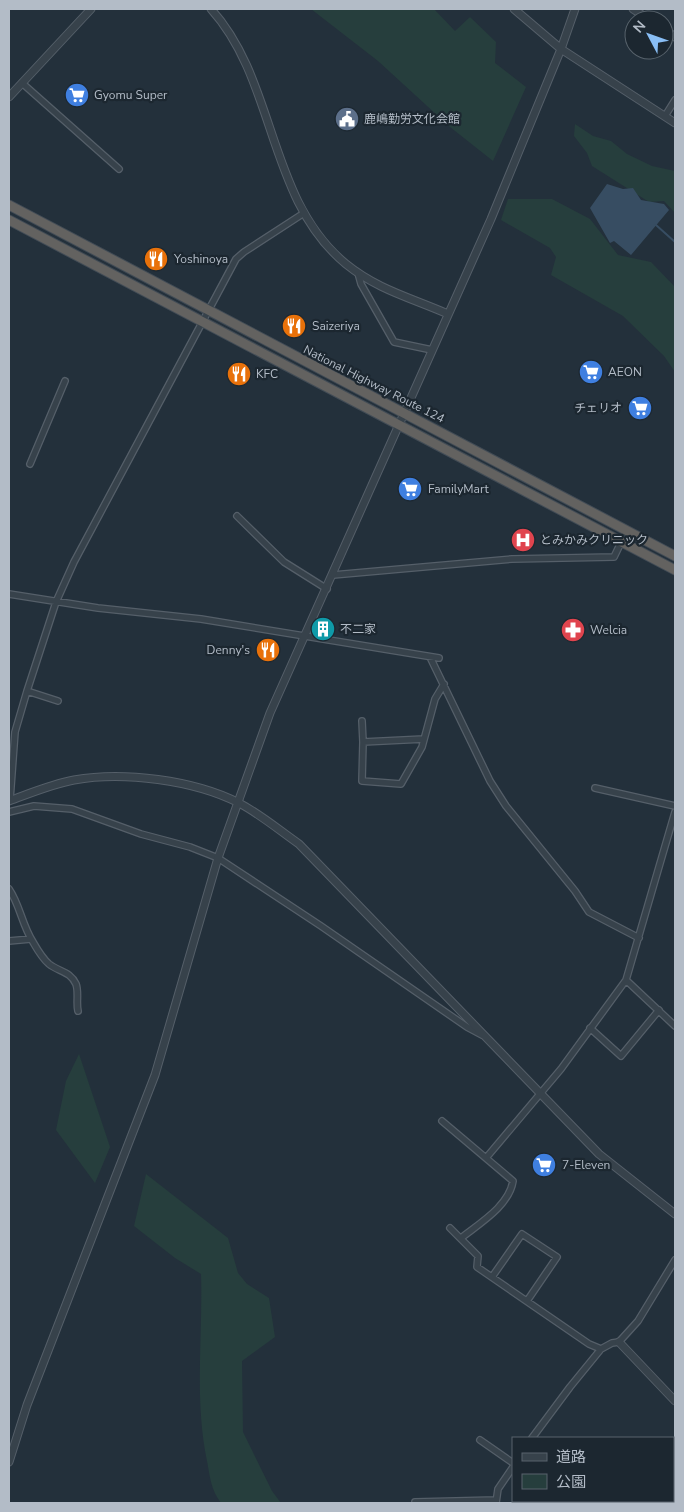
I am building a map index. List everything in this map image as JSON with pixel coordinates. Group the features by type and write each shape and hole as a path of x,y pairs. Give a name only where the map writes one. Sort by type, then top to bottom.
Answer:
{"highway":[{"name":"National Highway Route 124","path":"9,205 675,556"},
{"name":"National Highway Route 124","path":"9,220 675,570"}],"street":[{"path":"9,97 91,9"},
{"path":"211,9 229,29 243,54 286,173 304,213 326,244 358,273 384,289 448,314"},
{"path":"514,9 561,49 675,123"},
{"path":"9,1462 27,1405 155,1075 218,858 270,714 491,218 561,49 575,9"},
{"path":"22,83 119,169"},
{"path":"665,116 675,100"},
{"path":"304,213 236,259 74,562 56,602 15,732 10,801 52,785 76,779 118,776 172,780 238,802 267,820 299,844 599,1154 675,1214"},
{"path":"358,273 361,284 394,342 432,350"},
{"path":"30,464 64,381"},
{"path":"238,516 284,562 327,589"},
{"path":"333,575 512,559 614,557 627,530"},
{"path":"9,594 56,602 201,619 439,658"},
{"path":"430,657 490,781 506,806 575,890 589,912 640,938"},
{"path":"362,721 362,781 401,784 424,740 435,699 444,684"},
{"path":"27,691 58,701"},
{"path":"363,742 424,740"},
{"path":"595,788 675,806"},
{"path":"9,812 34,806 72,810 141,834 190,846 218,858 321,926 467,1027 482,1035"},
{"path":"486,1158 541,1094 626,980 640,938 675,812"},
{"path":"9,889 18,902 31,939 50,964 70,974 77,986 76,1004 78,1011"},
{"path":"9,941 31,939"},
{"path":"626,980 675,1026"},
{"path":"590,1028 620,1056 658,1010"},
{"path":"442,1121 514,1181 512,1188 498,1208 461,1238"},
{"path":"450,1228 478,1256 477,1267 589,1344 602,1349"},
{"path":"492,1277 522,1234 556,1257 527,1301"},
{"path":"533,1437 570,1387 602,1349 612,1343 619,1342 638,1321 675,1260"},
{"path":"619,1342 675,1401"},
{"path":"480,1440 512,1462"},
{"path":"415,1502 496,1501 498,1489 512,1468"}],"green space":[{"path":"311,9 434,9 455,31 470,17 496,42 495,63 526,87 493,161 450,127 378,61"},
{"path":"575,124 593,136 611,141 627,154 652,166 675,171 675,213 664,201 649,202 592,166 587,153 574,136"},
{"path":"508,199 552,199 590,219 618,255 651,262 675,287 675,372 664,356 623,316 551,275 556,257 550,248 501,220"},
{"path":"79,1054 110,1147 95,1183 56,1130 66,1081"},
{"path":"146,1174 228,1238 238,1273 247,1284 269,1298 275,1337 242,1361 243,1432 272,1491 281,1503 221,1503 213,1488 203,1437 201,1414 201,1274 175,1258 134,1226"}],"water":[{"path":"607,184 623,189 633,188 641,200 664,204 669,210 631,255 614,241 610,243 590,208"}],"waterway":[{"path":"656,225 675,242"}],"place":[{"name":"Gyomu Super","path":"77,95"},
{"name":"鹿嶋勤労文化会館","path":"347,119"},
{"name":"Yoshinoya","path":"156,259"},
{"name":"Saizeriya","path":"294,326"},
{"name":"AEON","path":"591,372"},
{"name":"KFC","path":"239,374"},
{"name":"チェリオ","path":"640,408"},
{"name":"FamilyMart","path":"410,489"},
{"name":"とみかみクリニック","path":"523,540"},
{"name":"不二家","path":"323,629"},
{"name":"Welcia","path":"573,630"},
{"name":"Denny's","path":"268,650"},
{"name":"7-Eleven","path":"544,1165"}]}
